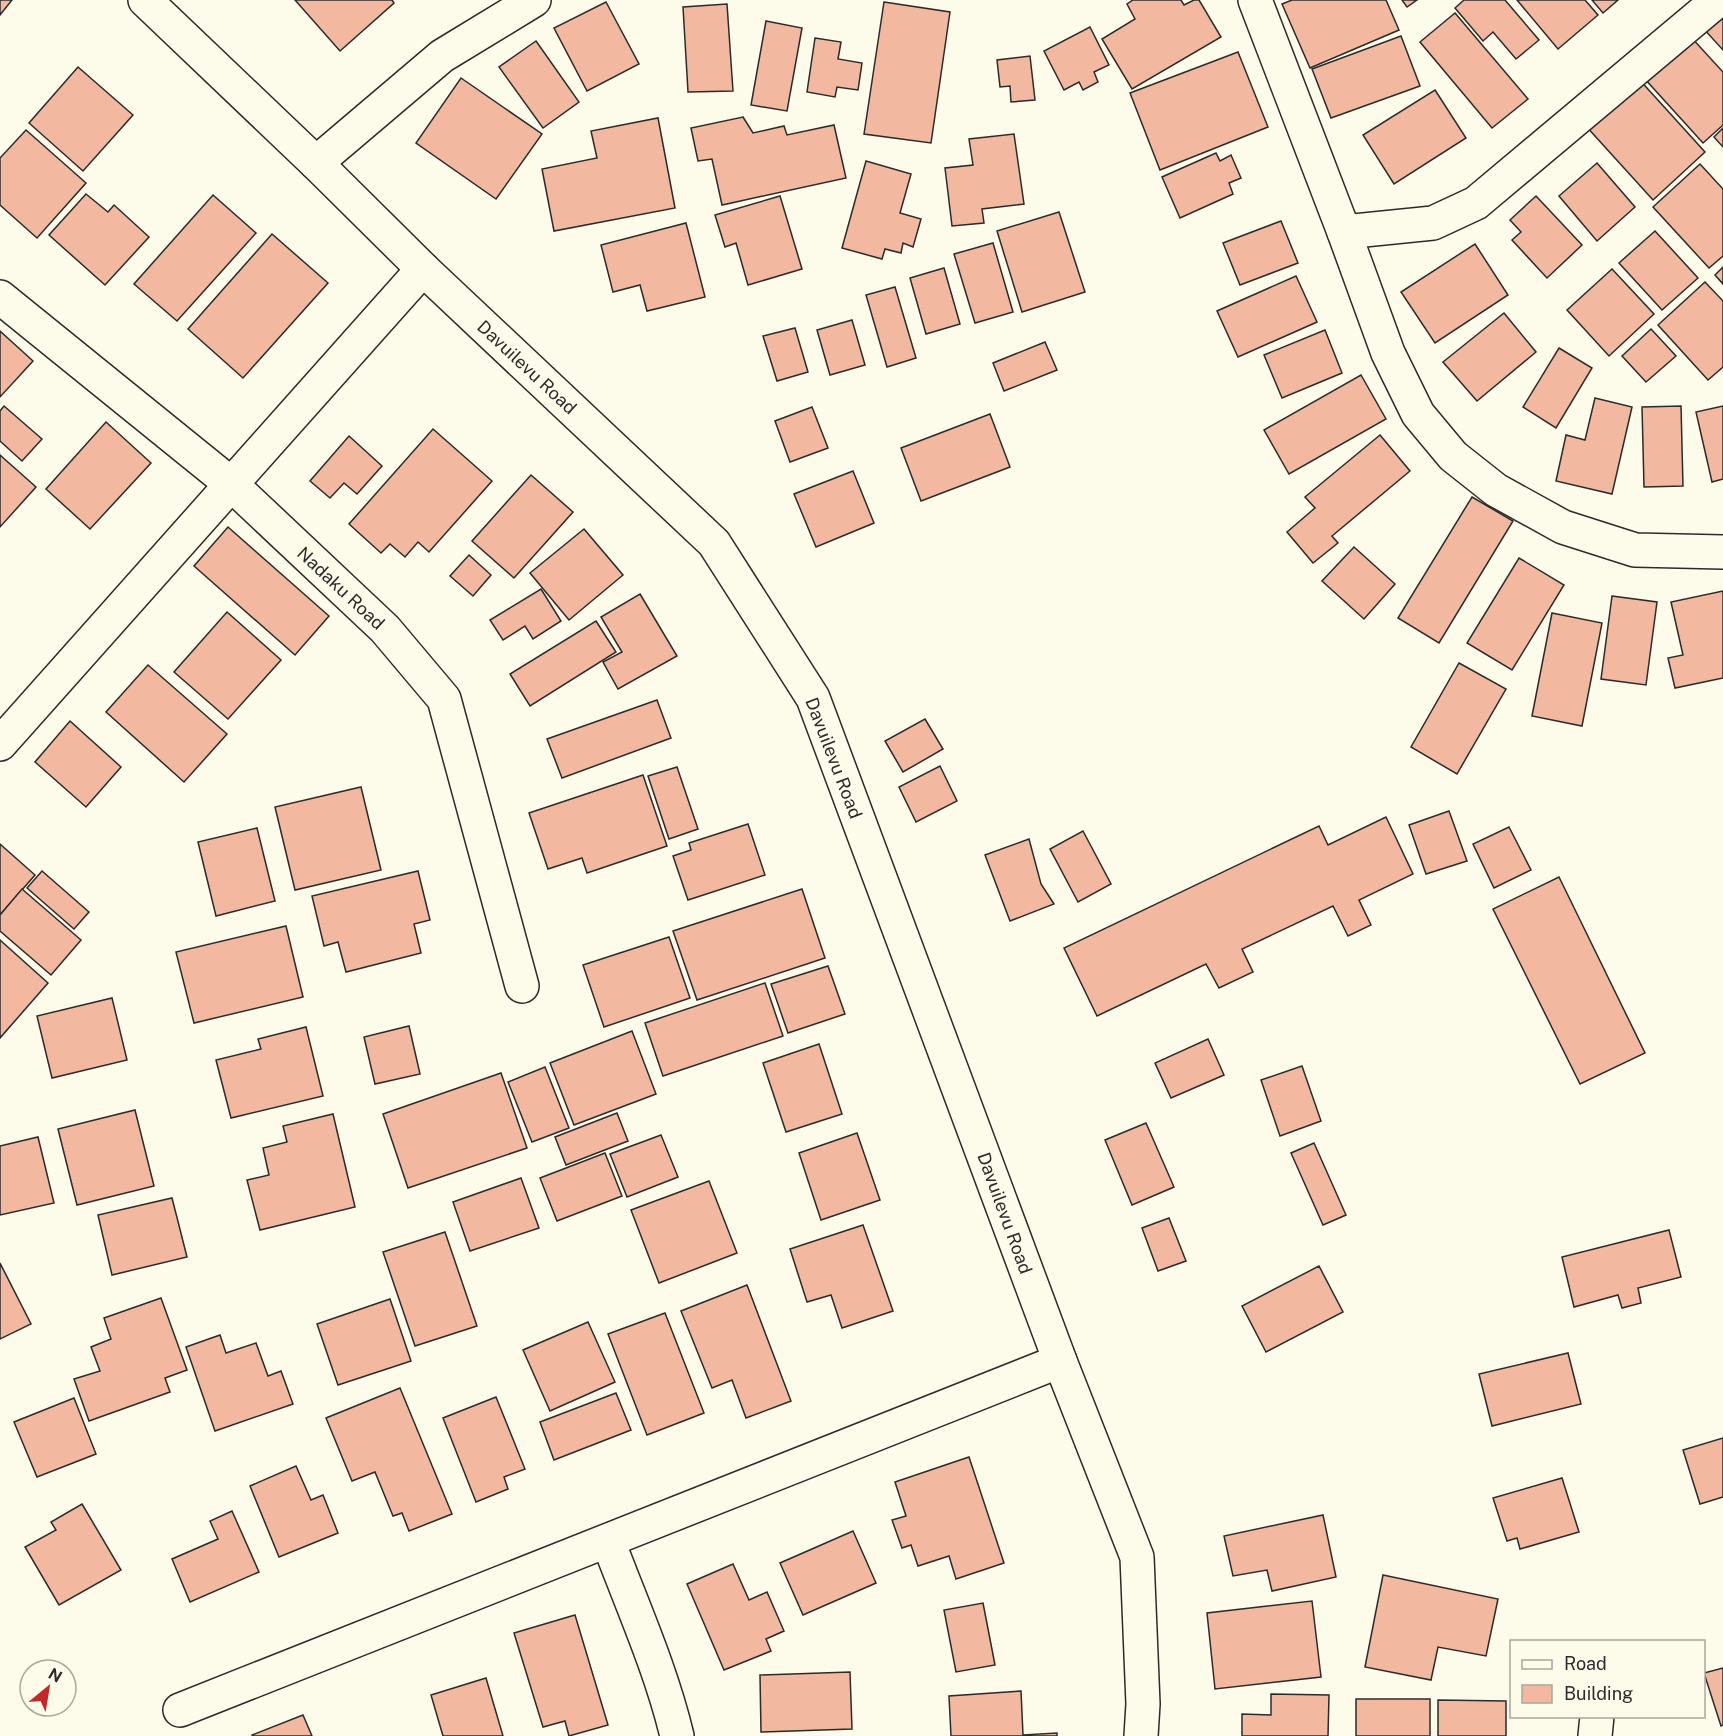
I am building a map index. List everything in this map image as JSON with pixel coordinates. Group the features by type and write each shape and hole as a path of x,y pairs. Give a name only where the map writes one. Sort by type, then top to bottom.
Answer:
{"street":[{"name":"Davuilevu Road","path":"145,0 423,269 714,543 813,698 1060,1361 1137,1557 1143,1704 1141,1736"},
{"path":"316,163 442,56 534,0"},
{"path":"1255,0 1388,353 1418,414 1453,456 1496,490 1563,526 1635,550 1723,552"},
{"path":"1344,232 1433,223 1476,203 1718,0"},
{"path":"0,744 423,269"},
{"name":"Nadaku Road","path":"0,297 231,484 385,629 444,699 522,986"},
{"path":"180,1710 1060,1361"},
{"path":"608,1541 655,1664 677,1736"},
{"path":"1595,1736 1597,1718"}],"building":[{"path":"0,0 12,0 0,15"},
{"path":"295,0 392,0 394,3 340,51"},
{"path":"1133,0 1181,0 1184,5 1199,0 1221,37 1132,89 1102,39 1135,19 1127,4"},
{"path":"1292,0 1386,0 1399,30 1310,68 1282,4"},
{"path":"1402,0 1417,0 1407,7"},
{"path":"1464,0 1505,0 1539,40 1516,59 1493,32 1483,41 1455,8"},
{"path":"1517,0 1585,0 1598,15 1558,49"},
{"path":"1592,0 1618,0 1603,13"},
{"path":"606,2 639,64 587,91 554,28"},
{"path":"884,2 950,12 931,143 864,134"},
{"path":"727,4 733,91 688,92 683,7"},
{"path":"1723,10 1723,50 1703,28"},
{"path":"1455,13 1528,99 1492,128 1420,42"},
{"path":"766,21 802,28 787,111 751,105"},
{"path":"1090,27 1109,65 1094,72 1098,82 1083,90 1079,82 1064,90 1044,51"},
{"path":"1401,36 1420,86 1331,118 1312,69"},
{"path":"1690,36 1723,72 1723,125 1703,143 1644,78"},
{"path":"815,38 841,42 838,59 862,63 858,90 837,87 835,97 807,92"},
{"path":"536,41 579,102 543,128 499,67"},
{"path":"1238,52 1268,127 1160,170 1130,93"},
{"path":"1030,56 1035,100 1011,102 1010,86 1000,87 997,60"},
{"path":"78,67 133,115 83,171 29,123"},
{"path":"1637,77 1705,152 1653,200 1585,125"},
{"path":"461,78 542,134 496,199 416,143"},
{"path":"1435,90 1466,138 1394,184 1363,135"},
{"path":"743,117 753,133 784,126 787,135 834,125 846,178 722,205 712,159 698,161 691,128"},
{"path":"658,118 675,208 554,231 542,169 597,158 591,131"},
{"path":"1723,128 1723,147 1714,137"},
{"path":"26,130 86,183 37,238 0,205 0,158"},
{"path":"1014,134 1024,204 982,209 984,223 952,226 945,168 973,165 969,139"},
{"path":"1216,153 1220,161 1231,155 1241,178 1229,183 1233,194 1180,218 1162,177"},
{"path":"866,161 911,174 900,213 921,219 913,247 903,243 901,253 885,249 882,259 842,248"},
{"path":"1597,163 1635,207 1597,241 1559,196"},
{"path":"1700,164 1723,189 1723,256 1709,268 1653,207"},
{"path":"86,194 108,212 114,205 149,237 105,285 49,235"},
{"path":"213,195 256,233 177,321 134,284"},
{"path":"780,196 802,269 748,285 736,243 725,247 715,215"},
{"path":"1536,196 1582,245 1547,278 1512,240 1521,232 1510,220"},
{"path":"1059,212 1085,292 1022,312 997,231"},
{"path":"1281,221 1298,263 1240,285 1223,243"},
{"path":"686,223 705,297 647,311 640,285 613,292 601,245"},
{"path":"1655,231 1698,278 1662,310 1619,263"},
{"path":"272,234 328,283 243,378 188,329"},
{"path":"993,243 1013,312 975,323 954,254"},
{"path":"1475,244 1508,295 1435,343 1401,292"},
{"path":"1723,267 1723,284 1715,275"},
{"path":"944,268 960,324 926,334 910,278"},
{"path":"1612,269 1654,314 1609,356 1567,310"},
{"path":"1296,276 1317,322 1238,357 1217,311"},
{"path":"1705,282 1723,301 1723,367 1708,380 1658,325"},
{"path":"895,287 916,358 887,367 866,295"},
{"path":"1504,313 1536,352 1477,401 1443,362"},
{"path":"852,320 865,365 830,375 817,330"},
{"path":"795,328 808,372 777,381 763,336"},
{"path":"1651,329 1676,356 1646,382 1622,356"},
{"path":"1325,330 1342,373 1282,398 1264,355"},
{"path":"0,331 33,361 0,397"},
{"path":"1045,342 1057,370 1004,391 993,363"},
{"path":"1559,348 1592,368 1556,428 1523,407"},
{"path":"1361,375 1386,419 1289,474 1264,430"},
{"path":"1595,398 1632,407 1612,494 1556,481 1566,435 1585,440"},
{"path":"4,406 42,439 22,461 0,441 0,411"},
{"path":"1681,406 1683,486 1644,487 1642,407"},
{"path":"1723,406 1723,479 1712,482 1696,412"},
{"path":"812,407 828,448 790,462 775,421"},
{"path":"990,414 1010,467 921,501 901,448"},
{"path":"106,422 151,463 90,529 46,489"},
{"path":"433,429 492,481 429,552 418,542 405,557 390,544 381,553 349,524"},
{"path":"1380,435 1410,471 1332,536 1338,543 1313,563 1287,532 1315,508 1305,497"},
{"path":"349,436 382,466 357,494 344,483 330,498 310,481"},
{"path":"0,455 36,487 0,527"},
{"path":"853,471 874,523 816,547 794,494"},
{"path":"531,475 573,512 514,578 472,541"},
{"path":"1472,497 1513,521 1439,643 1398,618"},
{"path":"228,527 329,616 295,655 194,566"},
{"path":"584,529 623,575 569,620 530,573"},
{"path":"1354,547 1395,584 1364,619 1322,581"},
{"path":"469,555 491,575 473,596 450,576"},
{"path":"1519,558 1564,585 1512,670 1467,643"},
{"path":"541,589 561,621 533,639 525,626 503,640 490,620"},
{"path":"1723,591 1723,678 1675,688 1668,658 1683,655 1671,602"},
{"path":"640,594 677,656 618,689 603,662 622,652 601,617"},
{"path":"1612,596 1657,602 1646,685 1601,679"},
{"path":"227,612 281,660 228,719 174,672"},
{"path":"1552,613 1602,623 1582,726 1532,716"},
{"path":"596,621 616,652 530,706 510,674"},
{"path":"1459,663 1506,689 1457,774 1411,747"},
{"path":"148,665 227,734 184,782 106,712"},
{"path":"657,700 671,738 562,778 547,739"},
{"path":"925,719 943,749 903,772 885,741"},
{"path":"70,721 121,767 86,807 35,762"},
{"path":"940,766 957,801 916,822 899,787"},
{"path":"677,767 698,829 669,839 648,776"},
{"path":"643,775 667,846 587,873 582,858 548,869 529,813"},
{"path":"361,787 381,870 295,890 275,807"},
{"path":"1449,811 1467,861 1426,874 1409,825"},
{"path":"1386,817 1413,874 1359,900 1371,925 1348,936 1333,906 1242,949 1253,972 1219,988 1206,964 1097,1016 1064,948 1319,826 1328,845"},
{"path":"748,824 765,875 688,900 673,856 691,850 689,843"},
{"path":"1509,827 1531,870 1494,888 1473,844"},
{"path":"257,828 275,901 216,916 198,842"},
{"path":"1083,831 1111,884 1078,902 1050,849"},
{"path":"1029,839 1041,884 1054,904 1010,921 985,855"},
{"path":"0,844 35,875 0,915"},
{"path":"42,871 89,912 74,929 27,888"},
{"path":"418,871 430,920 414,924 421,953 346,972 338,942 324,946 312,896"},
{"path":"1559,877 1645,1053 1580,1084 1493,909"},
{"path":"22,889 81,940 51,975 0,931 0,915"},
{"path":"802,889 825,958 697,1000 673,931"},
{"path":"286,926 303,997 194,1023 176,952"},
{"path":"669,937 690,998 604,1027 583,965"},
{"path":"0,940 48,983 0,1038"},
{"path":"828,966 845,1014 788,1033 771,984"},
{"path":"765,983 783,1036 663,1076 645,1023"},
{"path":"112,998 127,1060 52,1078 37,1016"},
{"path":"409,1026 420,1074 375,1084 364,1037"},
{"path":"306,1027 323,1096 231,1118 216,1060 261,1049 258,1039"},
{"path":"632,1031 656,1094 574,1125 550,1063"},
{"path":"1208,1039 1224,1075 1171,1098 1155,1063"},
{"path":"819,1044 842,1114 786,1132 763,1063"},
{"path":"1302,1066 1321,1121 1280,1136 1261,1080"},
{"path":"545,1067 569,1128 532,1142 508,1082"},
{"path":"501,1073 527,1148 408,1188 383,1114"},
{"path":"135,1110 154,1186 77,1205 58,1129"},
{"path":"617,1113 628,1141 566,1165 555,1137"},
{"path":"333,1114 355,1207 260,1230 247,1180 269,1175 263,1148 287,1142 283,1126"},
{"path":"1146,1123 1174,1187 1132,1205 1105,1140"},
{"path":"857,1133 880,1200 821,1220 799,1153"},
{"path":"661,1135 678,1177 627,1197 610,1154"},
{"path":"38,1137 54,1203 0,1215 0,1146"},
{"path":"1314,1143 1346,1215 1323,1225 1291,1153"},
{"path":"605,1153 622,1196 557,1221 540,1178"},
{"path":"521,1178 539,1228 470,1251 453,1202"},
{"path":"709,1181 737,1253 659,1283 631,1210"},
{"path":"172,1198 187,1257 112,1275 98,1215"},
{"path":"1169,1218 1186,1261 1158,1271 1142,1228"},
{"path":"863,1225 893,1311 842,1328 831,1295 807,1302 790,1249"},
{"path":"1669,1230 1681,1277 1638,1288 1641,1303 1622,1308 1618,1295 1574,1307 1562,1257"},
{"path":"445,1232 477,1326 415,1346 383,1252"},
{"path":"0,1263 31,1324 0,1339"},
{"path":"1319,1266 1343,1312 1266,1352 1242,1306"},
{"path":"747,1285 791,1401 746,1418 732,1380 712,1388 681,1311"},
{"path":"161,1298 187,1370 165,1378 170,1392 89,1421 74,1379 100,1371 91,1347 111,1339 104,1318"},
{"path":"390,1299 411,1361 338,1385 317,1324"},
{"path":"665,1313 704,1413 647,1435 608,1334"},
{"path":"588,1322 615,1382 550,1411 523,1350"},
{"path":"220,1335 226,1353 256,1343 268,1376 281,1371 293,1404 215,1431 186,1347"},
{"path":"1568,1353 1581,1404 1492,1426 1479,1374"},
{"path":"400,1388 452,1514 409,1531 402,1513 393,1516 375,1472 352,1481 326,1418"},
{"path":"616,1393 631,1430 554,1460 540,1422"},
{"path":"496,1397 525,1469 504,1477 508,1489 476,1502 443,1418"},
{"path":"74,1398 96,1454 37,1477 14,1422"},
{"path":"1723,1438 1723,1497 1700,1504 1683,1450"},
{"path":"969,1457 1004,1563 956,1579 949,1556 918,1566 911,1545 902,1548 892,1520 906,1516 895,1482"},
{"path":"296,1466 311,1500 323,1495 338,1533 279,1557 250,1486"},
{"path":"1562,1478 1579,1532 1520,1549 1517,1538 1507,1541 1493,1498"},
{"path":"82,1504 121,1570 59,1605 25,1547 56,1530 51,1522"},
{"path":"232,1511 259,1572 190,1602 172,1559 218,1539 210,1521"},
{"path":"1323,1515 1336,1577 1272,1591 1267,1570 1233,1576 1224,1536"},
{"path":"853,1531 876,1583 803,1615 780,1563"},
{"path":"733,1564 749,1600 767,1592 784,1631 766,1639 771,1651 724,1670 687,1584"},
{"path":"1383,1575 1498,1599 1486,1656 1438,1647 1431,1680 1365,1667"},
{"path":"1312,1601 1321,1677 1215,1689 1207,1613"},
{"path":"983,1603 995,1665 956,1672 944,1610"},
{"path":"575,1615 608,1725 569,1736 565,1721 543,1727 514,1633"},
{"path":"1723,1668 1723,1725 1721,1726 1705,1676 1705,1673"},
{"path":"850,1672 852,1729 761,1732 760,1675"},
{"path":"486,1678 503,1736 443,1736 431,1695"},
{"path":"1021,1691 1023,1735 1057,1733 1057,1736 951,1736 949,1696"},
{"path":"1271,1694 1329,1695 1328,1736 1242,1736 1242,1714 1271,1715"},
{"path":"1356,1699 1430,1699 1430,1736 1356,1736"},
{"path":"1438,1700 1506,1701 1506,1736 1438,1736"},
{"path":"303,1715 312,1736 252,1735"}]}
